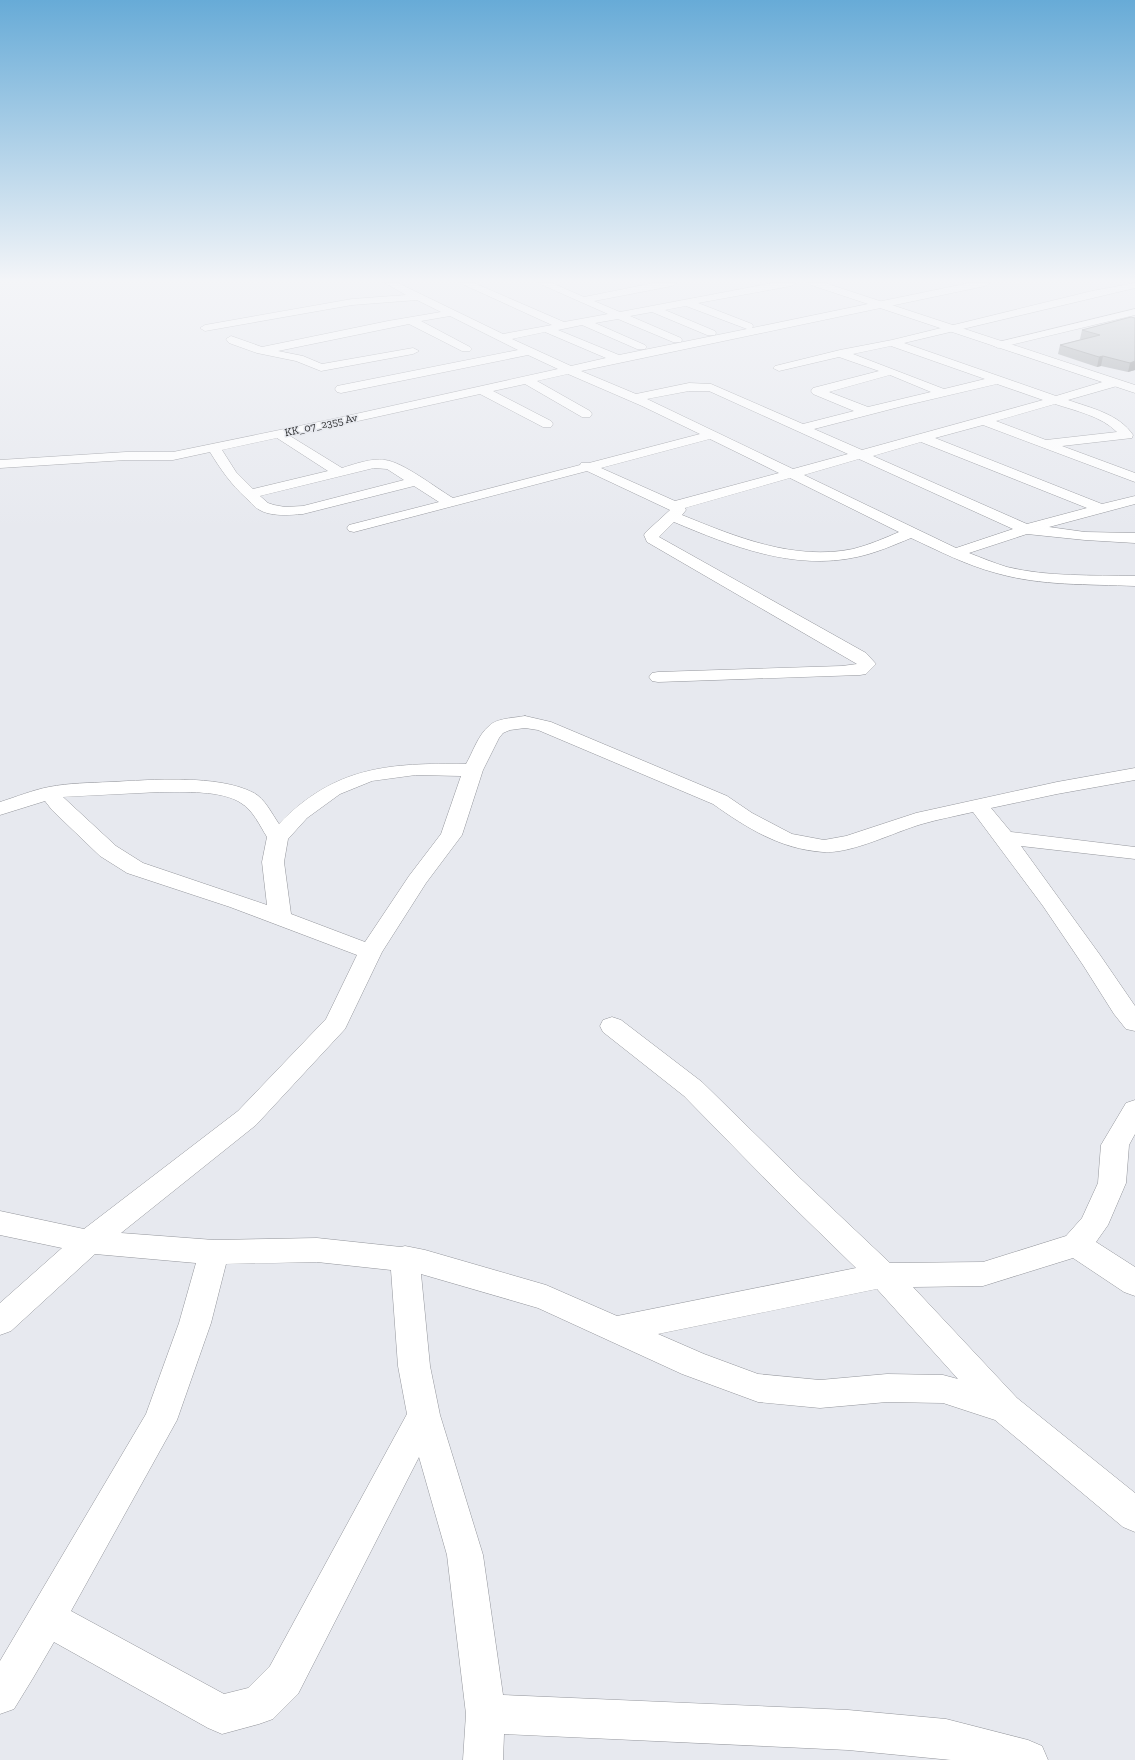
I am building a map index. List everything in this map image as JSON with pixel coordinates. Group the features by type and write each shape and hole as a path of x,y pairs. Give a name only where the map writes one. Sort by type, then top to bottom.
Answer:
{"street":[{"path":"314,365 326,368 341,365"},
{"path":"440,365 445,368"},
{"path":"341,389 459,365"},
{"path":"558,365 635,398 955,553 985,565 1010,572 1043,577 1135,581"},
{"name":"KK_07_2355 Av","path":"1,462 126,456 173,456 527,380 573,365"},
{"name":"KK_07_2355 Av","path":"126,456 167,446 583,365"},
{"path":"778,368 790,365"},
{"path":"874,365 942,392"},
{"path":"957,365 1096,414 1116,424 1131,435 1135,447"},
{"path":"1059,365 1135,390"},
{"path":"866,410 817,391 890,371"},
{"path":"527,380 586,414"},
{"path":"800,429 866,410 1000,380"},
{"path":"658,677 860,670 867,664 860,657 652,539 651,534 673,511 790,473 984,421 1113,383"},
{"path":"635,398 689,386 711,388 1026,529 1085,536 1135,538"},
{"path":"482,390 547,424"},
{"path":"984,421 1135,478"},
{"path":"279,434 339,472"},
{"path":"354,528 586,466 711,435"},
{"path":"1044,444 1131,435"},
{"path":"922,438 1101,509"},
{"path":"214,448 231,475 263,506 270,509 285,511 302,510 415,481"},
{"path":"250,494 374,464 385,464 392,466 451,503"},
{"path":"586,466 734,542 773,553 818,557 838,556 856,552 912,532"},
{"path":"955,553 1026,529 1135,500"},
{"path":"0,1322 90,1242 247,1118 336,1023 370,952 417,881 451,835 473,770 490,737 496,729 506,725 525,722 544,726 720,800 745,817 786,839 824,846 850,842 916,819 1057,788 1135,774"},
{"path":"280,918 272,862 278,837 300,814 333,790 368,776 416,769 473,770"},
{"path":"0,809 49,793 63,791 182,787 223,789 238,793 250,799 278,837"},
{"path":"49,793 58,806 108,851 135,868 238,902 370,952"},
{"path":"978,805 1005,838 1107,982 1124,1011 1135,1023"},
{"path":"1005,838 1135,853"},
{"path":"612,1026 693,1089 791,1187 883,1275 1005,1408 1135,1515"},
{"path":"616,1329 883,1275 983,1274 1076,1246 1093,1225 1112,1183 1115,1145 1135,1110"},
{"path":"0,1223 90,1242 214,1252 318,1250 405,1258 425,1262 546,1298 693,1364 758,1388 820,1394 887,1388 943,1389 1005,1408"},
{"path":"1076,1246 1135,1283"},
{"path":"0,1695 20,1665 160,1420 194,1323 214,1252"},
{"path":"405,1258 414,1366 424,1415 465,1555 486,1714 483,1760"},
{"path":"47,1618 222,1714 259,1705 284,1680 424,1415"},
{"path":"486,1714 855,1731 946,1739 1028,1760"}]}
